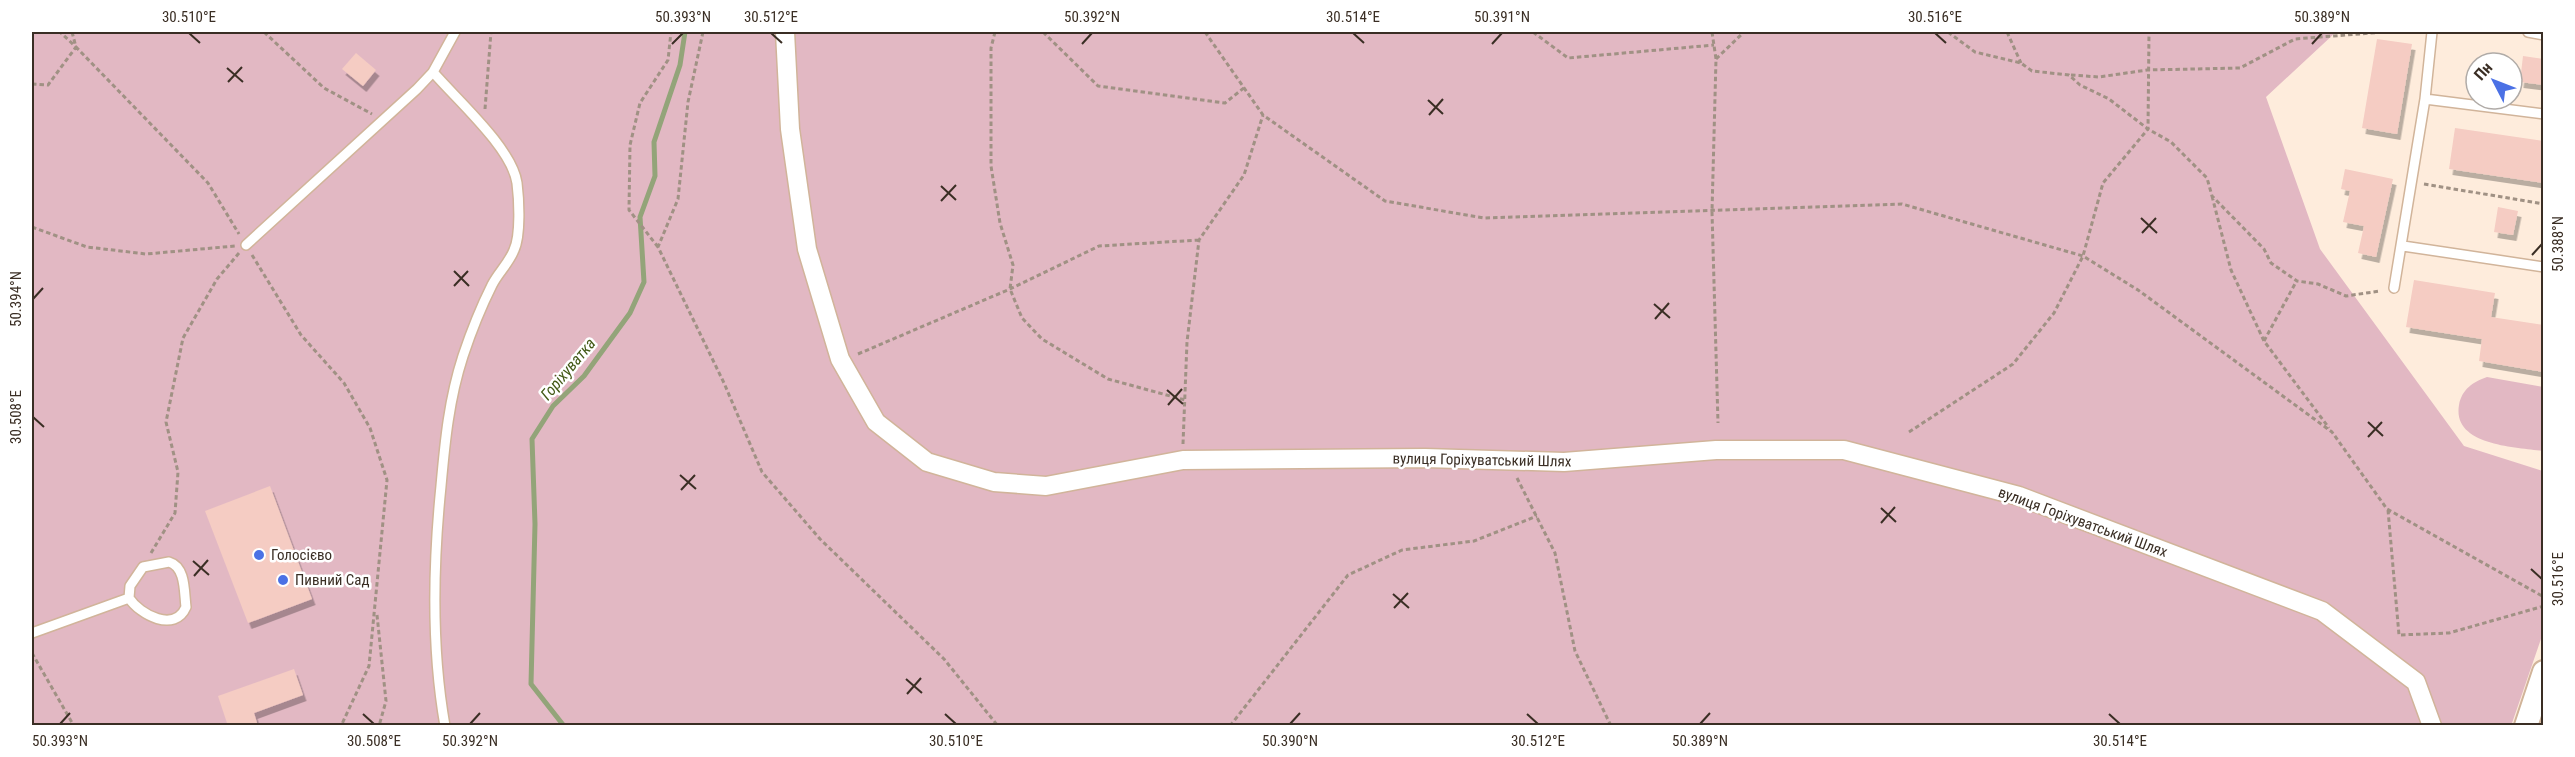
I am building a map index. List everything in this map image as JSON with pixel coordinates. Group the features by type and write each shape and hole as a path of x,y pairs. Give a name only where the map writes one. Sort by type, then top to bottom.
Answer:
{"street":[{"name":"вулиця Горіхуватський Шлях","path":"785,32 790,129 807,249 840,359 876,422 927,462 994,482 1046,486 1183,460 1563,462 1716,450 1844,450 2019,496 2322,611 2416,681 2432,726"},
{"path":"2526,726 2544,672"}],"lane":[{"path":"246,245 384,120 433,72 455,32"},
{"path":"2394,288 2403,246 2432,32"},
{"path":"2528,32 2544,35"},
{"path":"433,72 505,152 517,181 519,213 515,249 493,283 474,327 463,356 446,423 435,544 435,645 438,685 445,726"},
{"path":"2424,99 2544,114"},
{"path":"2403,246 2544,267"},
{"path":"169,562 181,572 186,607 180,615 155,619 135,608 129,598 130,586 143,567 169,562"},
{"path":"32,633 129,598"}],"path":[{"path":"60,32 208,183 301,335 344,383 370,428 387,480 376,608 369,666 341,726"},
{"path":"72,32 76,47"},
{"path":"264,32 324,88 384,120"},
{"path":"483,129 491,32"},
{"path":"671,32 668,60 639,103 630,145 630,212 658,247 723,383 762,472 820,539 944,660 998,726"},
{"path":"658,247 678,200 688,102 703,32"},
{"path":"995,32 991,48 991,166 1000,223 1013,265 1010,289 1022,318 1042,339 1108,379 1185,400"},
{"path":"1043,32 1098,86 1225,103 1245,87"},
{"path":"1205,32 1263,115 1385,201 1484,218 1902,204 2083,256 2138,290 2332,432"},
{"path":"1533,32 1568,58 1714,45"},
{"path":"1712,32 1716,59 1712,212 1718,423"},
{"path":"1716,59 1744,32"},
{"path":"1948,32 1975,52 2021,63 2032,71 2098,77 2147,70 2240,68 2295,39 2384,32"},
{"path":"2007,32 2021,63"},
{"path":"1909,432 2013,364 2054,313 2083,256 2103,183 2148,129 2147,70 2150,32"},
{"path":"32,84 48,85 76,47"},
{"path":"2069,75 2080,85 2109,99 2148,129 2171,142 2207,178 2231,270 2264,341 2388,509 2544,597"},
{"path":"1183,446 1187,342 1199,240 1244,175 1263,115"},
{"path":"2412,182 2544,204"},
{"path":"2212,196 2264,249 2271,263 2297,281 2318,284 2346,296 2394,288"},
{"path":"32,227 87,247 146,254 246,245"},
{"path":"856,355 1010,289 1100,246 1199,240"},
{"path":"143,567 175,513 178,471 166,422 183,338 217,279 246,245"},
{"path":"2264,341 2297,281"},
{"path":"1508,460 1555,553 1575,651 1611,726"},
{"path":"2388,509 2399,635 2449,633 2544,606"},
{"path":"1230,726 1348,575 1402,550 1474,541 1537,516"},
{"path":"376,608 386,701 379,726"},
{"path":"32,652 74,726"}],"shaded area":[{"path":"32,32 2336,32 2266,97 2320,249 2464,446 2543,471 2543,633 2511,726 32,725"},
{"path":"2487,377 2543,387 2543,451 2489,442 2476,437 2466,429 2460,419 2460,399 2469,387"}],"building":[{"path":"2377,39 2412,44 2397,134 2362,128"},
{"path":"356,53 376,70 363,86 342,69"},
{"path":"2524,56 2544,59 2544,85 2524,82"},
{"path":"2455,128 2544,141 2544,183 2449,169"},
{"path":"2345,169 2393,179 2376,257 2358,253 2364,226 2343,222 2350,191 2341,189"},
{"path":"2498,207 2518,211 2513,235 2494,232"},
{"path":"2414,280 2495,293 2491,317 2544,325 2544,372 2479,361 2482,339 2406,327"},
{"name":"Голосієво","path":"270,486 312,599 248,623 205,511"},
{"path":"294,669 303,695 254,713 258,726 228,726 218,696"}],"waterway":[{"name":"Горіхуватка","path":"564,726 531,684 535,524 532,439 553,406 584,376 630,313 644,282 640,217 655,176 654,142 680,65 685,32"}],"place":[{"name":"Голосієво","path":"259,555"},
{"name":"Пивний Сад","path":"283,580"}]}
